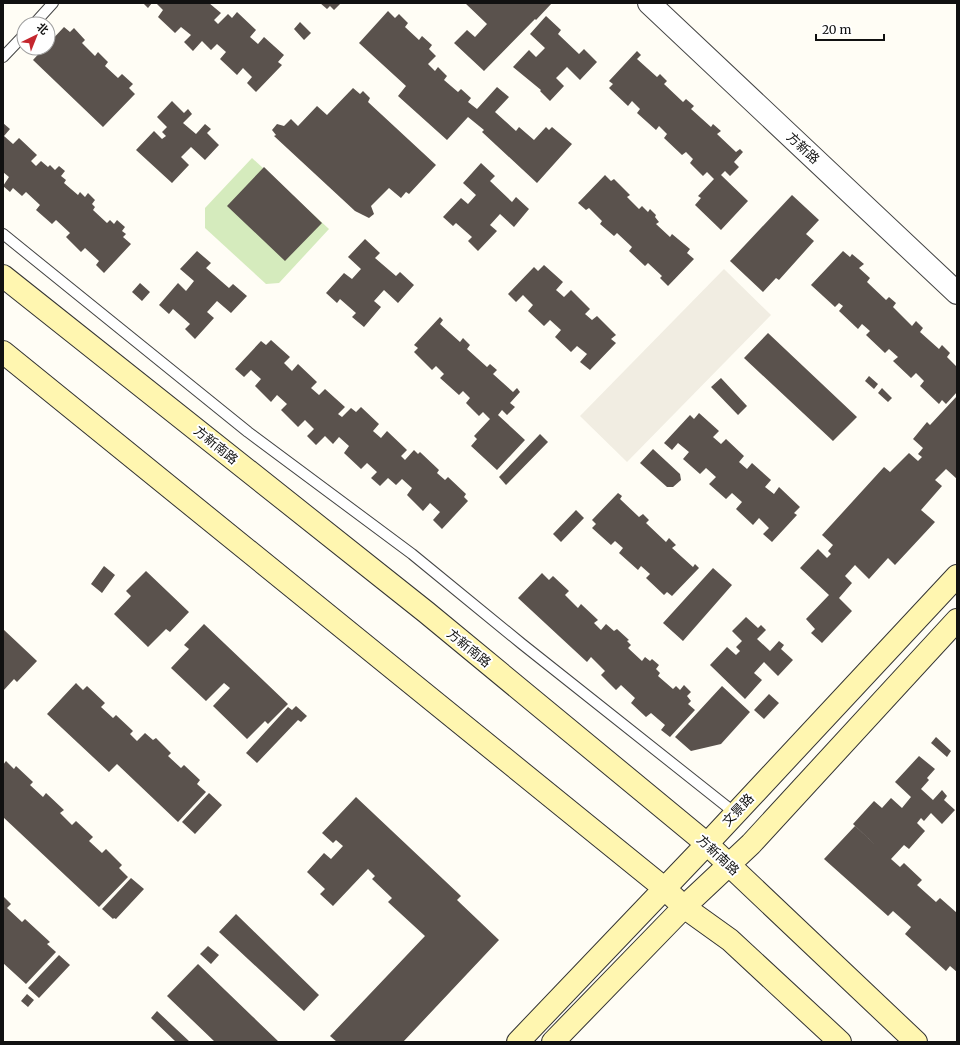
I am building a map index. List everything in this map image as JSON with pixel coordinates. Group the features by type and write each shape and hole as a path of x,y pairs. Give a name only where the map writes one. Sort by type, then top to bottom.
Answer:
{"main road":[{"name":"方新南路","path":"3,276 420,608 707,844 729,866 769,901 916,1042"},
{"path":"3,352 664,888 684,907 730,940 840,1042"},
{"name":"文景路","path":"518,1042 707,844 957,576"},
{"path":"554,1042 684,907 751,844 957,620"}],"street":[{"name":"方新路","path":"649,3 957,293"}],"lane":[{"path":"41,16 53,3"},
{"path":"3,57 16,43"},
{"path":"3,234 248,432 412,554 522,644 735,813"}],"green space":[{"path":"252,158 329,229 279,283 266,284 205,228 205,208"}],"shaded area":[{"path":"724,269 771,315 627,462 580,416"}],"building":[{"path":"143,3 152,3 148,8"},
{"path":"156,3 209,3 221,13 214,20 218,24 228,14 232,18 237,12 256,30 250,37 258,44 264,37 284,55 278,62 282,65 256,92 247,83 252,77 243,68 237,75 220,59 226,52 217,44 211,50 202,41 193,51 184,42 191,35 181,27 175,33 158,17 163,10"},
{"path":"320,3 341,3 334,10 330,6 327,9"},
{"path":"465,3 552,3 484,71 454,43 467,30 475,37 487,24"},
{"path":"388,11 395,18 399,14 408,23 405,27 419,40 422,36 432,45 429,49 436,56 428,64 435,71 438,67 447,76 444,80 458,92 461,89 471,98 468,102 477,109 497,87 509,97 495,112 516,131 519,127 534,140 546,127 549,130 552,127 572,144 537,183 482,132 484,130 468,117 447,140 398,96 406,86 359,43"},
{"path":"546,16 561,30 558,34 579,54 584,49 597,62 580,80 567,67 556,78 564,86 550,101 540,91 541,90 513,67 529,50 536,57 545,48 530,34"},
{"path":"300,22 311,33 304,40 294,29"},
{"path":"64,27 70,32 74,28 85,40 82,43 95,56 98,52 108,62 105,66 118,78 122,74 133,84 129,88 135,94 103,127 33,60 37,56 56,56 56,36"},
{"path":"637,51 641,55 637,59 657,77 660,74 667,81 664,84 683,102 686,99 694,106 691,109 711,127 713,124 721,131 717,134 736,152 740,149 743,152 734,162 739,167 730,176 725,171 721,175 748,201 721,230 695,205 701,198 698,196 714,179 707,172 703,176 690,163 693,159 686,152 682,155 664,138 667,134 659,126 656,130 637,113 640,109 632,101 628,106 609,88 613,84 609,81"},
{"path":"353,88 360,94 363,91 370,98 368,102 436,165 409,194 406,192 401,198 389,188 371,206 374,214 369,218 355,211 274,136 276,135 272,130 277,124 284,126 291,119 298,126 317,106 327,115"},
{"path":"172,101 184,113 188,109 192,114 183,123 196,134 205,124 211,129 207,133 219,145 205,160 191,147 181,157 189,165 172,183 136,150 154,131 162,139 166,136 162,132 167,127 157,117"},
{"path":"3,123 10,129 4,136 13,144 19,138 37,155 31,161 36,166 41,161 48,167 50,165 55,170 59,166 65,171 61,176 66,180 64,183 78,195 80,192 85,197 88,193 95,200 92,204 95,207 93,210 107,223 110,220 114,224 117,220 125,227 122,231 126,234 123,237 131,244 104,273 96,265 99,261 85,248 81,252 66,237 70,233 56,220 52,224 36,210 40,205 26,192 22,196 13,188 10,192 3,186 9,177 3,172"},
{"path":"481,163 495,176 490,181 512,202 516,197 529,209 514,227 500,214 490,225 497,231 478,251 468,241 472,237 456,223 453,226 443,217 461,198 468,204 476,195 463,183"},
{"path":"264,167 322,223 285,261 227,206"},
{"path":"605,175 611,181 614,179 630,195 627,197 639,209 642,206 648,212 650,209 656,215 655,217 659,222 656,224 670,237 672,234 690,249 687,253 694,259 668,286 660,278 662,276 648,263 645,266 629,251 632,247 617,233 614,236 600,224 602,221 589,208 586,210 578,203"},
{"path":"792,195 819,220 806,234 814,241 779,280 776,278 763,292 730,261"},
{"path":"365,239 380,253 375,258 396,276 400,272 414,285 398,303 384,290 374,301 381,307 364,327 352,317 356,313 340,299 337,303 326,293 344,273 352,279 361,269 348,257"},
{"path":"197,251 211,263 206,268 229,288 233,284 247,296 231,313 217,301 207,312 214,318 195,339 185,329 190,324 173,309 169,314 159,305 178,283 186,291 194,281 180,269"},
{"path":"843,251 850,257 852,254 864,264 859,268 870,278 867,282 886,300 889,297 896,303 893,307 912,326 916,321 923,328 920,332 939,349 942,345 950,353 947,357 957,367 957,392 946,404 942,400 939,404 920,386 924,381 916,373 911,378 893,361 898,357 889,349 885,353 866,335 870,331 862,324 858,329 839,311 843,306 839,303 835,307 811,285"},
{"path":"544,265 563,282 556,290 564,297 571,290 590,309 585,314 592,320 597,316 616,335 611,339 616,343 590,370 580,362 587,354 577,346 571,352 555,337 561,330 550,320 544,326 528,311 533,305 523,295 516,302 508,294 534,267 538,271"},
{"path":"140,283 150,292 142,301 132,292"},
{"path":"440,317 443,320 440,324 460,342 463,338 470,345 467,349 487,367 490,364 497,370 493,374 513,392 517,388 520,392 510,403 515,407 507,415 502,410 498,415 525,440 497,470 471,446 477,439 474,436 490,419 483,412 479,416 466,403 470,398 463,391 459,395 440,378 444,374 436,366 432,370 414,352 418,348 414,345"},
{"path":"768,333 857,417 833,441 744,358"},
{"path":"271,340 290,357 284,363 292,371 298,364 317,382 311,388 319,395 325,389 345,407 338,414 342,417 351,408 356,412 361,407 379,424 373,431 381,438 387,431 407,450 401,456 405,460 414,450 418,454 420,452 439,470 437,473 445,480 448,477 466,494 464,497 468,501 442,529 433,520 440,512 430,503 423,511 407,495 412,488 402,479 396,485 388,478 380,486 371,478 377,472 367,463 361,469 344,453 349,446 339,437 333,444 325,436 316,445 307,436 314,429 305,420 298,427 281,410 287,404 277,395 271,402 255,386 261,379 251,370 244,377 235,369 261,341 266,345"},
{"path":"869,376 878,384 874,389 865,381"},
{"path":"721,378 747,406 738,415 711,387"},
{"path":"882,388 892,398 888,402 878,393"},
{"path":"957,396 957,479 946,469 935,480 942,486 921,510 935,522 895,565 888,558 869,579 855,565 845,576 852,583 839,598 852,611 822,643 811,633 815,629 806,619 829,595 800,568 818,549 827,558 831,554 828,551 833,545 822,535 884,467 890,472 909,453 918,461 922,457 918,454 923,448 913,439 927,422 930,425"},
{"path":"699,413 719,431 713,437 721,444 726,439 744,456 739,462 747,469 752,463 771,480 765,487 774,494 779,487 800,507 794,513 797,515 772,542 763,534 769,528 759,518 753,525 736,509 742,502 732,493 726,499 709,484 716,477 706,468 700,474 683,459 689,452 678,443 672,450 664,443 690,415 694,419"},
{"path":"540,434 548,442 506,485 499,477"},
{"path":"653,449 680,474 681,480 673,487 667,487 640,463"},
{"path":"618,493 622,496 620,499 639,517 643,514 649,520 646,523 666,542 669,538 676,545 672,548 693,567 695,564 699,568 672,596 667,592 664,595 646,578 650,574 641,566 638,570 619,553 623,548 615,541 611,545 592,528 596,524 592,520"},
{"path":"576,510 584,518 561,542 553,534"},
{"path":"104,566 115,575 102,593 91,584"},
{"path":"713,568 732,585 683,641 663,623"},
{"path":"146,571 189,612 170,632 166,629 148,647 114,614 131,596 126,591"},
{"path":"542,573 549,580 553,576 569,591 565,595 578,608 581,604 598,620 594,623 601,630 606,624 614,631 617,629 629,640 627,641 631,645 628,648 642,661 645,657 650,661 652,659 659,665 656,669 660,673 658,676 673,689 676,686 680,690 684,685 691,692 687,696 691,701 688,704 695,710 670,737 661,730 665,725 651,713 646,717 631,703 635,698 621,685 616,690 601,675 605,671 591,657 587,662 518,598"},
{"path":"746,617 758,628 761,625 766,630 757,639 770,651 779,641 784,645 781,649 793,660 778,676 764,662 754,673 762,680 745,699 710,665 727,647 736,655 740,651 736,647 742,641 732,631"},
{"path":"204,624 288,704 268,724 265,721 247,739 213,706 230,688 224,683 206,701 171,668 189,649 184,645"},
{"path":"3,629 37,661 17,682 14,679 3,691"},
{"path":"76,683 83,690 87,686 105,703 101,707 113,718 116,715 133,731 130,734 137,741 145,733 153,740 156,738 171,753 168,756 181,768 184,765 200,780 197,784 206,792 178,822 117,764 109,772 47,714"},
{"path":"722,686 750,712 721,744 691,751 675,737"},
{"path":"769,694 779,703 764,719 754,710"},
{"path":"296,706 307,716 301,722 298,720 257,763 246,753 288,707 292,710"},
{"path":"936,737 951,751 947,757 931,743"},
{"path":"919,756 935,769 927,778 929,780 921,789 933,800 942,790 947,796 944,800 955,810 942,824 931,813 924,821 921,818 917,823 925,831 909,849 904,845 891,859 900,867 904,863 922,880 917,885 936,902 940,898 957,913 957,972 950,966 946,971 905,934 911,927 893,911 888,916 824,859 855,826 883,852 853,824 874,801 882,808 891,798 902,808 911,797 895,782"},
{"path":"6,761 14,769 16,766 33,782 30,785 43,797 46,793 64,810 60,813 72,825 76,821 93,837 89,841 102,853 106,849 122,865 119,868 128,877 99,907 3,817 3,765"},
{"path":"209,793 222,805 195,834 182,822"},
{"path":"356,797 461,896 457,900 499,940 403,1042 337,1042 330,1036 425,936 388,902 392,898 372,879 375,876 368,869 333,906 320,894 325,889 307,872 324,853 331,859 343,846 336,840 333,843 322,833"},
{"path":"131,878 144,889 116,919 113,919 102,909"},
{"path":"3,896 11,904 7,908 22,922 25,919 50,942 47,944 56,952 26,984 3,963"},
{"path":"236,914 319,995 304,1011 219,932"},
{"path":"208,946 219,955 211,964 200,954"},
{"path":"59,955 70,965 39,998 28,988"},
{"path":"198,964 279,1042 215,1042 167,996"},
{"path":"27,994 34,1000 28,1007 21,1001"},
{"path":"157,1011 190,1042 176,1042 151,1018"}]}
